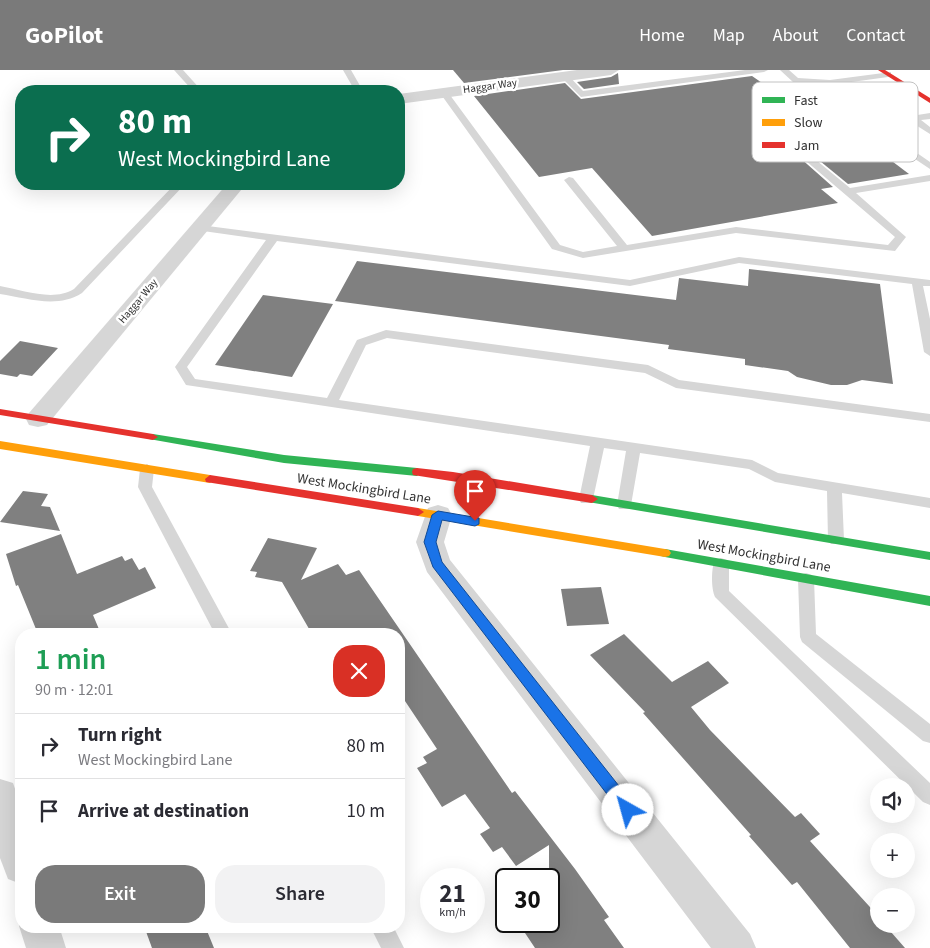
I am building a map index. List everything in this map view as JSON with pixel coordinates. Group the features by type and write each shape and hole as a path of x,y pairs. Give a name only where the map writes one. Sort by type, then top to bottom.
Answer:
{"main road":[{"path":"885,72 901,82"},
{"path":"918,93 930,101"},
{"name":"West Mockingbird Lane","path":"0,412 30,423 284,460 453,476 622,509 836,540 930,556"},
{"name":"West Mockingbird Lane","path":"3,441 147,469 438,515 603,537 721,564 930,601"}],"street":[{"name":"Haggar Way","path":"405,98 611,70"},
{"name":"Haggar Way","path":"30,423 232,190"},
{"path":"438,515 430,542 437,564 736,948"},
{"path":"0,795 15,846"},
{"path":"41,933 46,948"}],"lane":[{"path":"178,70 192,85"},
{"path":"347,70 356,85"},
{"path":"564,76 581,94 764,70"},
{"path":"784,70 796,80 830,82 885,72"},
{"path":"444,92 556,246 582,255 736,230 891,249 901,237 812,162"},
{"path":"918,123 930,131"},
{"path":"918,158 930,166"},
{"path":"848,192 930,178"},
{"path":"569,180 624,248"},
{"path":"0,290 54,298 67,298 78,291 174,190"},
{"path":"200,228 630,283 739,260 930,283"},
{"path":"274,237 181,367 191,382 752,465 775,478 930,503"},
{"path":"917,282 930,352"},
{"path":"331,402 361,343 386,334 648,369 676,384 930,418"},
{"path":"588,503 598,442"},
{"path":"622,509 634,448"},
{"path":"147,469 145,487 221,628"},
{"path":"834,486 836,540"},
{"path":"721,564 721,594 930,796"},
{"path":"806,580 808,637 930,735"},
{"path":"385,933 393,948"}],"building":[{"path":"453,70 563,70 464,83"},
{"path":"618,73 619,84 584,89 577,82 611,77"},
{"path":"752,76 761,82 752,82 752,162 805,162 833,187 821,189 838,203 652,236 592,168 539,177 474,96 565,83 581,99"},
{"path":"821,162 893,162 909,174 848,184"},
{"path":"357,261 676,300 679,278 748,286 749,269 880,284 893,384 862,380 847,385 831,385 797,377 788,371 745,365 745,359 668,349 669,345 335,301"},
{"path":"263,295 333,304 292,377 215,365"},
{"path":"20,341 58,348 32,376 20,374 17,377 0,374 0,361"},
{"path":"23,491 48,494 41,506 50,507 60,531 0,522"},
{"path":"61,534 77,574 122,556 125,561 132,558 139,570 145,567 156,588 93,615 98,628 36,628 18,585 16,586 6,554"},
{"path":"268,538 317,548 301,580 338,564 346,575 359,570 399,628 309,628 282,582 255,577 257,572 250,571"},
{"path":"601,587 609,624 567,626 561,589"},
{"path":"624,634 672,682 708,661 729,683 691,707 710,730 795,817 801,813 820,834 810,841 870,907 870,933 892,933 905,948 850,948 797,882 792,885 749,836 751,835 643,713 645,712 590,655"},
{"path":"405,637 512,793 515,791 609,917 604,920 624,948 535,948 525,933 560,933 560,868 549,868 549,845 516,866 502,847 493,852 480,834 490,828 465,794 442,807 417,768 427,763 423,757 437,749 405,701"},
{"path":"147,933 208,933 214,948 152,948"}],"traffic: fast":[{"path":"153,437 284,459 417,472"},
{"path":"592,499 930,556"},
{"path":"665,553 930,601"}],"traffic: slow":[{"path":"0,445 210,479"},
{"path":"418,512 665,553"}],"traffic: jam":[{"path":"881,70 900,82"},
{"path":"918,93 930,101"},
{"path":"0,412 153,437"},
{"path":"417,472 453,476 592,499"},
{"path":"210,479 418,512"}],"route":[{"path":"475,521 438,515 430,542 437,564 628,810"}]}
